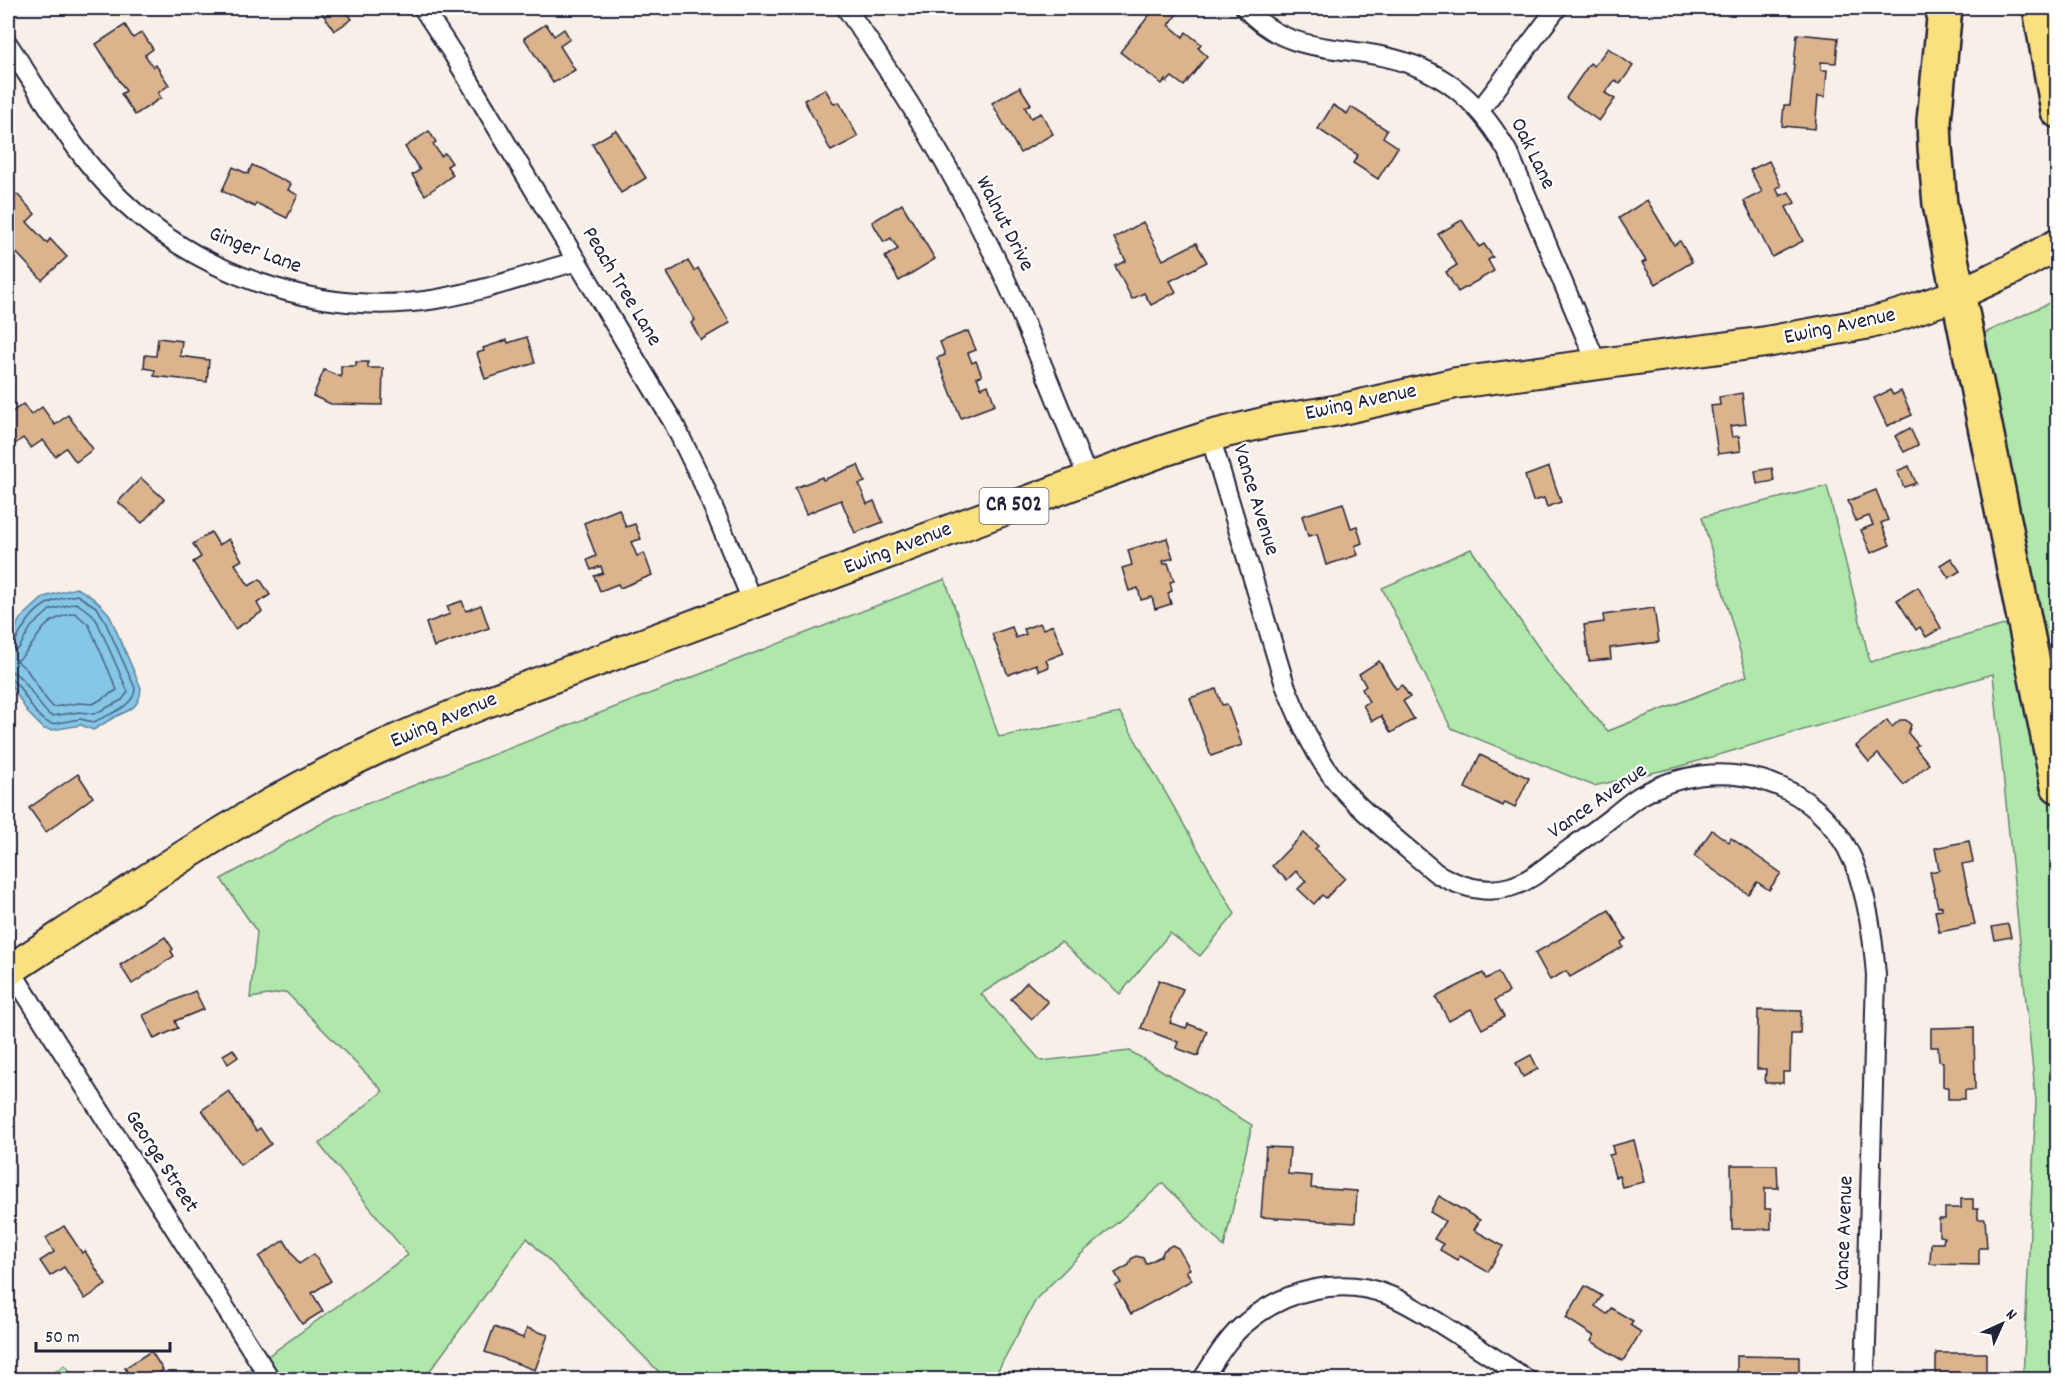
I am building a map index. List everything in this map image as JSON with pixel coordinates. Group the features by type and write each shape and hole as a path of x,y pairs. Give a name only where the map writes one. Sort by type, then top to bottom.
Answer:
{"highway":[{"path":"1945,8 1934,121 1940,204 2058,786"},
{"path":"2040,8 2058,111"}],"main road":[{"name":"Ewing Avenue","path":"9,970 199,846 273,802 350,762 482,704 1162,451 1271,421 1334,411 1456,383 1766,342 1837,330 1902,314 1959,294 2011,270 2058,244"}],"street":[{"name":"Peach Tree Lane","path":"423,8 453,54 673,422 703,483 753,603"},
{"name":"Walnut Drive","path":"846,8 906,98 953,177 995,258 1021,314 1088,478"},
{"name":"Oak Lane","path":"1245,8 1271,30 1302,44 1393,58 1419,67 1446,81 1480,110 1496,129 1510,156 1597,364"},
{"path":"1480,110 1557,8"},
{"name":"Ginger Lane","path":"8,44 78,150 107,185 136,213 162,233 230,272 312,297 351,302 396,303 436,299 475,291 577,261"},
{"name":"Vance Avenue","path":"1210,436 1285,685 1300,721 1319,756 1345,792 1436,873 1452,882 1471,888 1509,887 1529,879 1545,868 1638,797 1674,780 1713,773 1738,774 1785,789 1807,802 1841,840 1854,862 1864,893 1876,975 1865,1380"},
{"name":"George Street","path":"9,970 271,1380"},
{"path":"1202,1380 1227,1343 1245,1323 1268,1306 1292,1295 1316,1288 1339,1287 1361,1288 1386,1294 1408,1304 1528,1380"}],"green space":[{"path":"2053,301 2058,328 2057,1379 2023,1379 2036,1101 1993,674 1678,767 1594,786 1451,728 1382,588 1471,549 1556,673 1608,731 1747,676 1702,517 1827,486 1870,662 2030,618 1983,334"},
{"path":"945,579 999,737 1120,713 1235,914 1200,956 1170,933 1120,994 1061,942 981,994 1041,1061 1130,1051 1252,1125 1224,1247 1163,1183 1080,1255 1037,1298 996,1374 996,1379 666,1379 527,1238 424,1379 236,1379 408,1255 319,1144 383,1091 286,992 250,998 257,932 221,879 335,816"},
{"path":"65,1365 75,1379 44,1379"}],"water":[{"path":"76,588 94,599 109,614 141,688 140,694 132,708 93,730 81,725 52,730 44,729 28,713 8,680 8,644 20,619 44,597"}],"building":[{"path":"319,8 344,8 352,19 334,31"},
{"path":"1155,8 1169,8 1177,14 1169,25 1183,37 1186,32 1201,44 1198,48 1207,56 1184,86 1172,77 1162,84 1120,52"},
{"path":"546,24 554,36 564,29 570,39 560,46 575,70 553,83 524,38"},
{"path":"125,25 133,38 142,32 153,49 145,55 153,67 156,65 169,85 158,93 161,98 135,115 121,94 126,91 96,44"},
{"path":"1797,34 1838,38 1836,63 1821,62 1821,70 1827,70 1825,97 1818,96 1815,129 1782,126 1784,105 1790,105"},
{"path":"1608,48 1633,66 1620,84 1615,80 1605,93 1615,99 1599,121 1566,98 1590,63 1594,66"},
{"path":"1020,87 1031,104 1025,107 1031,118 1041,113 1053,134 1020,153 992,103"},
{"path":"825,89 834,104 839,102 858,137 831,151 804,100"},
{"path":"1333,105 1347,114 1351,107 1387,130 1383,137 1398,147 1378,179 1353,163 1358,155 1318,129"},
{"path":"616,130 646,178 621,193 592,144"},
{"path":"429,131 436,142 433,144 441,156 445,153 452,163 447,166 453,175 425,195 412,175 420,170 405,147"},
{"path":"1769,161 1781,186 1776,188 1780,196 1789,192 1795,203 1786,207 1803,241 1772,257 1744,201 1762,192 1750,170"},
{"path":"252,165 291,184 288,190 298,195 287,218 256,203 255,207 222,191 233,167 248,174"},
{"path":"17,194 35,214 27,222 47,243 50,239 67,257 42,280 12,248 8,252 8,203"},
{"path":"1647,200 1674,245 1680,241 1692,262 1656,284 1642,263 1646,261 1619,218"},
{"path":"902,204 935,259 899,281 885,257 898,249 891,238 884,242 872,222"},
{"path":"1462,220 1479,247 1484,244 1493,257 1488,260 1494,271 1458,292 1446,272 1457,265 1438,234"},
{"path":"1143,222 1163,260 1196,243 1207,262 1170,281 1176,292 1151,305 1144,293 1132,299 1115,266 1126,261 1114,238"},
{"path":"688,261 694,271 698,268 730,323 701,340 691,323 695,320 667,273"},
{"path":"968,331 976,350 968,353 972,363 976,361 982,376 977,377 981,388 988,385 995,405 961,418 937,358 945,355 940,342"},
{"path":"527,337 535,363 485,379 477,353 484,351 483,348 507,340 508,343"},
{"path":"158,338 182,341 180,356 209,360 207,382 154,376 155,370 144,368 145,355 156,356"},
{"path":"356,362 368,362 368,368 383,368 382,405 331,404 313,396 324,370 341,377 341,366 356,366"},
{"path":"1890,390 1893,395 1901,391 1912,415 1887,426 1874,398"},
{"path":"1742,393 1746,424 1730,426 1732,437 1739,436 1741,451 1718,454 1711,406 1720,405 1719,397"},
{"path":"23,404 31,415 42,407 55,425 68,415 93,449 76,462 66,448 55,456 43,440 31,448 23,438 11,447 8,442 8,415"},
{"path":"1910,428 1918,445 1904,452 1895,436"},
{"path":"858,465 865,482 859,484 867,504 874,501 883,522 855,533 841,500 806,514 795,488 822,477 823,480"},
{"path":"1909,466 1916,483 1904,487 1897,471"},
{"path":"1549,467 1561,502 1547,507 1544,498 1533,501 1525,476"},
{"path":"1772,468 1774,481 1757,484 1755,471"},
{"path":"141,478 164,499 142,523 118,502"},
{"path":"1876,490 1888,520 1881,523 1890,545 1871,553 1861,530 1873,525 1869,516 1856,521 1848,501"},
{"path":"1343,503 1351,528 1357,526 1362,543 1355,546 1358,555 1326,565 1317,534 1308,536 1302,516"},
{"path":"619,509 626,527 635,524 641,539 631,542 637,556 644,553 652,575 620,588 618,584 600,591 594,576 603,573 601,566 591,570 587,560 596,556 584,523"},
{"path":"211,532 219,545 229,539 242,560 235,564 249,586 260,579 270,595 257,603 262,612 235,629 193,562 201,557 193,544"},
{"path":"1167,538 1173,558 1163,561 1164,564 1168,563 1174,581 1170,582 1172,591 1168,593 1171,604 1155,609 1152,597 1141,600 1138,588 1129,591 1122,568 1132,565 1128,550"},
{"path":"1951,558 1960,571 1949,578 1940,565"},
{"path":"1918,587 1941,628 1926,637 1920,627 1916,630 1897,600"},
{"path":"462,601 466,611 481,605 489,628 434,647 426,623 450,614 447,606"},
{"path":"1654,608 1659,642 1610,648 1611,659 1589,661 1584,625 1604,622 1603,615"},
{"path":"1040,623 1043,629 1053,625 1064,653 1046,660 1049,667 1039,671 1036,664 1008,675 992,634 1012,627 1016,638 1026,634 1024,629"},
{"path":"1379,661 1396,689 1402,685 1410,697 1403,701 1414,719 1391,733 1381,716 1372,721 1363,705 1369,702 1362,689 1366,686 1359,674"},
{"path":"1216,689 1222,705 1227,704 1242,745 1211,756 1190,698"},
{"path":"1887,720 1892,727 1900,720 1906,720 1911,725 1908,733 1918,745 1915,747 1929,764 1904,785 1878,754 1869,762 1856,746"},
{"path":"1480,755 1529,778 1515,807 1505,802 1503,806 1465,788"},
{"path":"78,774 93,797 46,832 29,808"},
{"path":"1712,830 1729,842 1731,838 1781,873 1769,890 1757,882 1748,894 1694,856"},
{"path":"1304,833 1318,846 1315,849 1345,878 1326,898 1322,895 1314,904 1298,889 1306,881 1296,871 1287,880 1272,866"},
{"path":"1969,841 1973,862 1962,864 1975,925 1939,932 1935,911 1942,910 1942,906 1938,907 1930,872 1939,870 1935,848"},
{"path":"1609,910 1626,939 1621,942 1623,947 1570,977 1566,971 1550,980 1535,953"},
{"path":"2008,924 2011,937 1995,940 1992,927"},
{"path":"165,937 173,949 171,951 174,956 132,984 120,965"},
{"path":"1498,972 1509,992 1495,1000 1504,1017 1482,1029 1471,1009 1449,1021 1436,997 1483,973 1486,979"},
{"path":"1159,980 1183,989 1170,1023 1186,1028 1188,1024 1207,1031 1198,1056 1176,1048 1178,1042 1141,1028"},
{"path":"1027,982 1048,1002 1032,1019 1011,999"},
{"path":"195,991 204,1009 175,1021 178,1028 154,1039 143,1015"},
{"path":"1758,1010 1801,1011 1800,1034 1791,1034 1790,1072 1783,1072 1783,1083 1765,1083 1766,1069 1757,1069"},
{"path":"1974,1027 1975,1090 1965,1090 1965,1099 1948,1099 1948,1087 1943,1087 1943,1062 1939,1061 1938,1047 1931,1047 1931,1028"},
{"path":"233,1049 238,1057 228,1064 223,1055"},
{"path":"1531,1055 1538,1069 1523,1077 1516,1063"},
{"path":"229,1091 256,1131 260,1128 271,1144 240,1165 202,1110"},
{"path":"1634,1140 1644,1182 1622,1187 1619,1176 1615,1177 1609,1155 1614,1154 1612,1146"},
{"path":"1266,1147 1290,1148 1288,1174 1312,1176 1311,1188 1357,1191 1355,1223 1261,1217"},
{"path":"1731,1165 1777,1165 1778,1188 1765,1188 1765,1209 1771,1209 1771,1229 1732,1229"},
{"path":"1439,1196 1480,1220 1474,1230 1503,1246 1488,1272 1460,1256 1457,1260 1440,1250 1443,1244 1434,1239 1445,1221 1430,1212"},
{"path":"1961,1199 1973,1199 1973,1209 1978,1209 1978,1219 1985,1219 1987,1248 1979,1248 1979,1265 1930,1264 1931,1243 1943,1243 1944,1237 1939,1236 1939,1219 1945,1219 1945,1208 1961,1208"},
{"path":"64,1226 82,1253 85,1251 106,1285 85,1299 64,1267 50,1276 40,1261 54,1252 46,1238"},
{"path":"284,1240 299,1264 314,1254 331,1281 312,1293 323,1311 302,1324 259,1257"},
{"path":"1172,1245 1178,1248 1190,1269 1186,1271 1192,1280 1131,1314 1115,1286 1121,1283 1115,1273 1129,1265 1131,1259 1136,1256 1143,1258 1146,1264 1161,1256 1164,1250"},
{"path":"1585,1286 1602,1296 1595,1306 1607,1314 1611,1308 1633,1321 1630,1325 1641,1332 1623,1361 1591,1341 1594,1336 1566,1318"},
{"path":"494,1327 523,1338 527,1328 548,1335 535,1370 485,1352"},
{"path":"151,1351 163,1370 159,1373 163,1380 132,1380 125,1368"},
{"path":"1936,1353 1986,1353 1986,1380 1950,1380 1950,1378 1936,1377"},
{"path":"1737,1356 1799,1357 1799,1380 1737,1380"}]}
